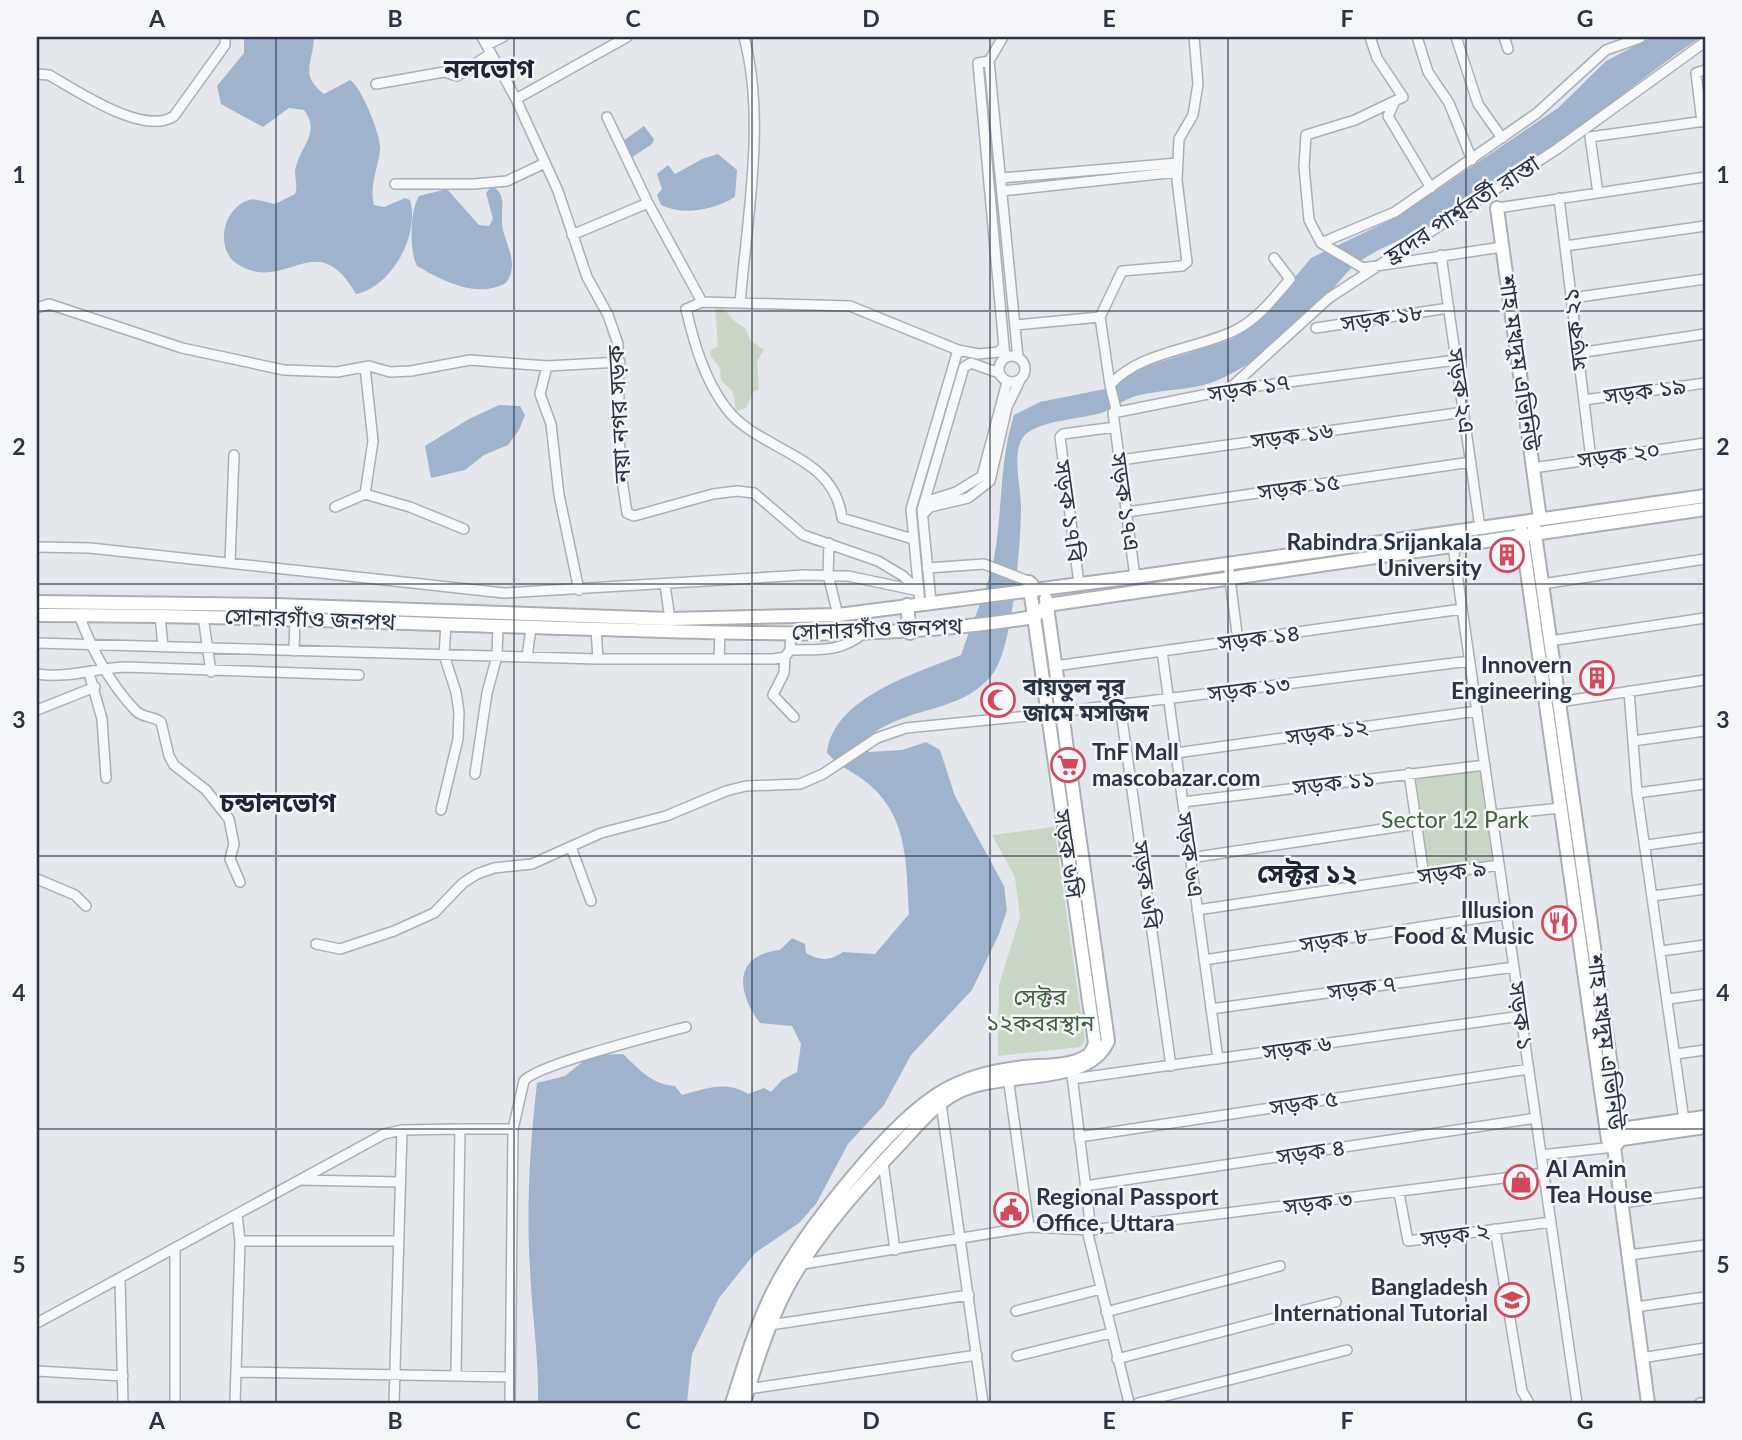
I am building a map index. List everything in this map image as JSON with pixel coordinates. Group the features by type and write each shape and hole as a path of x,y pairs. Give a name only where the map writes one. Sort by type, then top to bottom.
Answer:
{"street":[{"path":"37,74 49,75 123,115 165,120 174,116 225,44 225,37"},
{"path":"376,85 444,72 457,76 486,45 503,37"},
{"path":"516,99 627,37"},
{"path":"740,303 756,110 751,65 744,37"},
{"path":"923,514 930,507 968,498 990,481 1007,407 1025,369 1018,358 989,61 1003,37"},
{"path":"1115,427 1115,411 1100,317 1122,271 1182,266 1187,262 1178,167 1179,139 1193,116 1198,84 1194,37"},
{"path":"1370,37 1377,58 1403,97 1355,120 1306,135 1304,167 1309,220 1321,243 1363,268 1502,247"},
{"path":"1417,37 1429,72 1449,103 1472,160"},
{"path":"1456,37 1478,104 1502,138"},
{"path":"1504,37 1508,49"},
{"path":"1321,243 1395,212 1537,113 1606,50 1640,38"},
{"name":"হ্রদের পার্শ্ববর্তী রাস্তা","path":"1228,390 1329,298 1374,266 1557,149 1705,42"},
{"name":"নয়া নগর সড়ক","path":"486,45 516,99 545,163 587,277 608,315 620,362 620,466 630,516 713,494 737,491 754,493 803,535 878,561 903,576 919,601"},
{"path":"989,61 978,63 1006,358"},
{"path":"1598,192 1590,137 1703,121 1696,73 1702,70"},
{"path":"1395,101 1388,116 1430,188"},
{"path":"607,117 648,203 702,302"},
{"path":"395,184 474,184 507,181 545,163"},
{"path":"1001,177 1178,167"},
{"path":"1002,191 1178,167"},
{"path":"1497,208 1705,177"},
{"name":"সড়ক ২১","path":"1559,198 1591,459"},
{"path":"572,235 648,203"},
{"name":"শাহ মখদুম এভিনিউ","path":"1497,208 1533,468 1528,535 1614,1137 1648,1403"},
{"path":"1565,246 1705,226"},
{"name":"সড়ক ২এ","path":"1441,255 1480,528"},
{"path":"1110,386 1134,364 1226,334 1254,317 1290,279 1274,258"},
{"path":"1572,298 1705,279"},
{"path":"913,539 842,517 841,504 825,475 753,430 726,408 696,349 686,309 702,302 850,306 958,350 978,354 999,352 1004,346"},
{"path":"37,308 49,304 182,348 285,370 337,372 365,367 390,372 411,372 470,360 547,366 620,362"},
{"name":"সড়ক ১৮","path":"1316,328 1449,308"},
{"path":"1015,325 1100,317"},
{"path":"1578,353 1705,334"},
{"path":"919,601 911,509 958,350"},
{"path":"999,373 1000,364 1006,358 1018,358"},
{"name":"সড়ক ১৭","path":"1115,411 1228,390 1456,360"},
{"path":"910,633 927,568 923,514 925,502 964,367 971,363 999,373 1007,382"},
{"path":"547,366 540,394 551,424 559,495 579,590"},
{"path":"365,367 373,441 365,494"},
{"path":"1007,382 1020,380"},
{"path":"925,502 957,492 982,476 1007,382"},
{"name":"সড়ক ১৯","path":"1584,400 1705,383"},
{"name":"সড়ক ১৬","path":"1120,460 1464,412"},
{"name":"সড়ক ১৭বি","path":"1079,584 1060,437 1063,434 1115,427"},
{"name":"সড়ক ১৭এ","path":"1115,427 1135,577"},
{"name":"সড়ক ২০","path":"1533,468 1705,443"},
{"path":"230,563 234,455"},
{"name":"সড়ক ১৫","path":"1127,512 1471,462"},
{"path":"335,507 365,494 411,507 464,528"},
{"name":"সোনারগাঁও জনপথ","path":"1046,605 1528,535 1643,512 1705,496"},
{"name":"সোনারগাঁও জনপথ","path":"37,615 79,609 275,605 670,619 838,615 1024,586 1044,589 1531,520 1705,509"},
{"name":"শাহ মখদুম এভিনিউ","path":"1528,535 1542,584 1550,641 1548,668 1559,702 1564,799"},
{"path":"830,543 828,575 838,615"},
{"name":"সড়ক ১","path":"1453,546 1577,1403"},
{"path":"37,547 90,548 504,593 828,575 871,579 919,601"},
{"path":"1542,584 1705,558"},
{"path":"927,568 956,564 994,567 1024,586"},
{"path":"1228,564 1238,641"},
{"path":"665,585 670,619"},
{"name":"সড়ক ৬সি","path":"1024,586 1034,617 1098,1050"},
{"name":"সড়ক ৬সি","path":"1044,589 1093,938 1098,1050"},
{"name":"সোনারগাঁও জনপথ","path":"37,602 79,609 160,615 791,634 866,631 910,633 1034,617"},
{"path":"1034,617 1046,605"},
{"path":"79,609 90,644 104,668 138,713 159,720 174,765 206,790 229,819 234,844 230,859 240,882"},
{"name":"সড়ক ১৪","path":"1055,666 1462,609"},
{"path":"160,615 163,647"},
{"path":"203,616 211,672"},
{"path":"293,651 295,618"},
{"path":"1550,641 1705,618"},
{"path":"441,810 458,738 459,712 456,692 444,654 446,624"},
{"path":"475,774 487,693 497,656 498,627"},
{"path":"527,657 531,628"},
{"path":"596,629 597,659"},
{"path":"37,643 597,659 719,659 838,649 848,646 866,631"},
{"path":"719,659 720,632"},
{"path":"791,634 784,673 773,695 794,717"},
{"name":"সড়ক ৬এ","path":"1162,651 1217,1059"},
{"name":"সড়ক ১৩","path":"316,944 340,949 394,931 434,913 463,883 477,874 494,868 532,864 601,832 683,810 726,791 746,786 800,784 823,774 877,737 906,728 1048,714 1470,661"},
{"path":"37,674 58,677 104,668 359,675"},
{"path":"89,673 102,719 106,778"},
{"path":"1559,702 1705,680"},
{"path":"37,710 95,687"},
{"path":"1629,691 1637,793 1647,845 1684,1120"},
{"name":"সড়ক ৬বি","path":"1120,705 1171,1066"},
{"name":"সড়ক ১২","path":"1176,753 1477,711"},
{"path":"1633,741 1705,731"},
{"name":"সড়ক ১১","path":"1183,802 1485,765"},
{"path":"1409,773 1424,876"},
{"path":"1637,793 1705,784"},
{"path":"1492,815 1564,799"},
{"path":"1190,858 1416,824"},
{"path":"1647,845 1705,837"},
{"path":"571,847 591,901"},
{"name":"সড়ক ৯","path":"1197,910 1499,865"},
{"path":"37,879 75,895 86,906"},
{"path":"1653,896 1705,889"},
{"name":"সড়ক ৮","path":"1204,960 1506,914"},
{"path":"1080,940 1093,938"},
{"path":"1661,951 1705,945"},
{"name":"সড়ক ৭","path":"1211,1009 1514,967"},
{"path":"1669,999 1705,995"},
{"name":"সড়ক ৬","path":"1072,1075 1104,1075 1521,1016"},
{"path":"510,1403 513,1129 517,1103 528,1076 606,1048 686,1027"},
{"path":"1098,1050 1104,1075"},
{"path":"744,1403 770,1325 787,1288 845,1205 941,1103 957,1092 1009,1077 1072,1075 1098,1050"},
{"path":"732,1403 757,1329 777,1284 810,1234 882,1144 914,1113 963,1080 1009,1069 1069,1062 1098,1050"},
{"path":"1676,1054 1705,1050"},
{"name":"সড়ক ৫","path":"1079,1137 1529,1069"},
{"path":"1072,1075 1089,1230 1129,1403"},
{"path":"1009,1077 1028,1227"},
{"path":"941,1103 984,1403"},
{"path":"1541,1155 1705,1117"},
{"name":"সড়ক ৪","path":"1085,1186 1536,1118"},
{"path":"1614,1137 1705,1127"},
{"path":"456,1374 460,1129 513,1129"},
{"path":"37,1323 384,1134 402,1130 460,1129 457,1320"},
{"path":"394,1403 402,1130"},
{"path":"883,1162 895,1250"},
{"name":"সড়ক ৩","path":"803,1264 1028,1227 1089,1230 1544,1172"},
{"path":"299,1180 400,1182"},
{"name":"সড়ক ২","path":"1399,1192 1408,1241 1551,1222"},
{"path":"1621,1203 1705,1192"},
{"path":"235,1403 240,1241 237,1214"},
{"path":"1495,1229 1522,1391 1529,1403"},
{"path":"240,1241 398,1241"},
{"path":"1629,1255 1705,1245"},
{"path":"175,1248 175,1403"},
{"path":"1106,1312 1280,1266"},
{"path":"120,1278 123,1403"},
{"path":"1016,1311 1101,1289"},
{"path":"770,1325 969,1295"},
{"path":"1636,1307 1705,1297"},
{"path":"1117,1359 1336,1302"},
{"path":"1017,1356 1111,1333"},
{"path":"1641,1358 1705,1348"},
{"path":"1138,1403 1348,1350"},
{"path":"748,1389 977,1355"},
{"path":"37,1371 123,1376"},
{"path":"236,1372 510,1377"}],"green space":[{"path":"715,305 721,305 732,319 746,329 750,340 764,350 757,361 759,389 753,392 746,408 736,411 733,392 721,380 720,368 710,355 711,350 718,346"},
{"name":"Sector 12 Park","path":"1482,769 1493,861 1428,869 1416,779"},
{"name":"সেক্টর ১২কবরস্থান","path":"1054,827 1085,1041 1080,1047 998,1056 999,985 1020,917 1015,877 992,835"}],"water":[{"path":"244,37 314,37 309,68 316,87 324,94 350,80 365,101 380,144 373,184 374,205 384,207 405,198 410,200 412,214 407,243 400,257 392,270 369,289 356,294 341,274 328,264 314,262 272,272 256,272 239,265 231,259 226,250 224,230 227,220 240,205 249,200 275,204 295,194 297,163 311,126 304,110 289,108 263,127 221,104 217,86 244,53"},
{"path":"1652,37 1701,37 1527,164 1415,233 1372,253 1356,264 1288,332 1244,366 1213,382 1136,396 1104,412 1040,426 1024,436 1017,460 1021,507 1015,593 1001,659 994,672 981,686 965,696 894,722 861,744 869,752 902,750 926,742 940,750 955,796 1004,886 1007,910 999,934 972,990 911,1055 884,1105 848,1144 816,1204 799,1223 755,1253 719,1298 692,1354 687,1403 538,1403 528,1224 537,1083 565,1076 591,1055 623,1054 646,1075 675,1086 682,1095 707,1088 724,1087 732,1087 748,1094 764,1088 771,1092 782,1080 797,1072 801,1044 792,1026 760,1023 747,1000 743,977 753,959 764,953 780,950 792,938 805,944 806,953 820,959 834,957 843,952 875,954 909,914 906,862 893,814 871,786 827,753 833,733 844,717 860,702 901,679 961,655 984,595 994,558 1003,468 1014,415 1040,402 1115,387 1131,371 1230,340 1247,330 1311,258 1397,217 1558,108 1606,61"},
{"path":"644,126 654,139 652,144 631,158 623,141"},
{"path":"718,154 737,170 735,197 718,205 689,211 661,205 657,195 662,189 657,174 668,165 675,174 702,159"},
{"path":"492,186 500,193 503,230 512,260 506,283 472,289 449,282 417,266 412,231 419,196 447,189 479,225 489,226 493,219 486,193"},
{"path":"499,405 520,406 525,415 519,430 508,445 484,455 465,470 431,478 425,446 469,419"}],"place":[{"name":"Rabindra Srijankala University","path":"1507,555"},
{"name":"Innovern Engineering","path":"1597,678"},
{"name":"বায়তুল নূর জামে মসজিদ","path":"998,700"},
{"name":"TnF Mall mascobazar.com","path":"1068,765"},
{"name":"Illusion Food & Music","path":"1559,923"},
{"name":"Al Amin Tea House","path":"1521,1182"},
{"name":"Regional Passport Office, Uttara","path":"1011,1210"},
{"name":"Bangladesh International Tutorial","path":"1512,1300"}],"district":[{"name":"নলভোগ","path":"489,69"},
{"name":"চন্ডালভোগ","path":"278,803"},
{"name":"সেক্টর ১২","path":"1307,874"}]}
